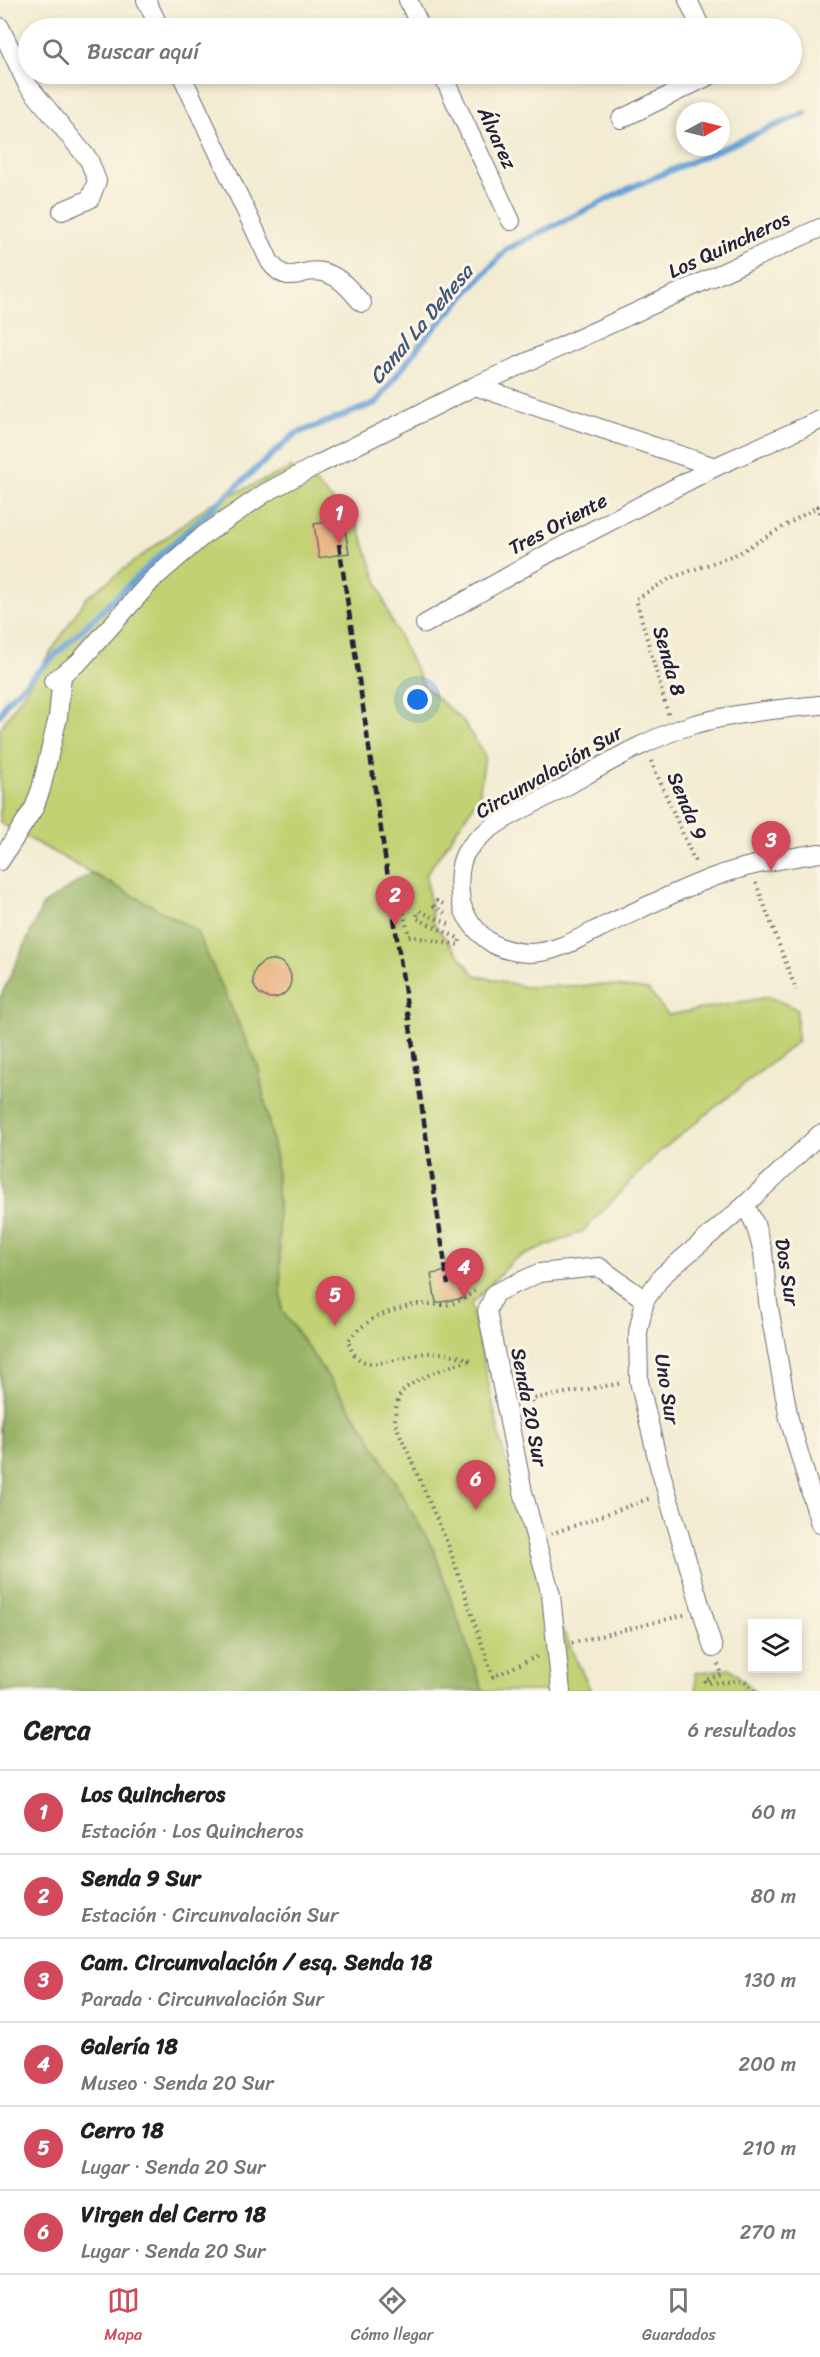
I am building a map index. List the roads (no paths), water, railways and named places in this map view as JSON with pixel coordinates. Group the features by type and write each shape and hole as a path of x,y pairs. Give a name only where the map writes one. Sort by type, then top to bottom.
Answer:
{"street":[{"path":"146,0 155,18"},
{"path":"408,0 416,18"},
{"path":"688,0 696,18"},
{"path":"0,27 18,65"},
{"path":"27,84 89,160 97,181 90,200 62,211"},
{"path":"186,84 270,262 278,273 289,276 302,272 324,272 340,279 362,303"},
{"name":"Álvarez","path":"447,84 510,221"},
{"path":"621,118 692,84"},
{"name":"Los Quincheros","path":"0,861 34,808 41,789 58,717 58,679 79,662 152,580 204,535 274,488 475,386 820,228"},
{"path":"475,386 715,467"},
{"name":"Tres Oriente","path":"424,624 549,553 715,467 820,420"},
{"name":"Circunvalación Sur","path":"820,705 750,712 673,731 644,744 496,825 467,849 459,876 461,908 479,935 504,949 532,953 562,946 703,881 750,866 820,853"},
{"name":"Uno Sur","path":"713,1648 666,1492 639,1380 638,1332 645,1299 662,1276 745,1205 820,1134"},
{"name":"Dos Sur","path":"745,1205 755,1224 763,1252 768,1302 789,1419 820,1524"},
{"name":"Senda 20 Sur","path":"561,1691 551,1594 523,1492 487,1311 495,1293 539,1273 599,1267 645,1299"}],"waterway":[{"name":"Canal La Dehesa","path":"0,715 7,701 169,547 295,434 376,403 421,343 507,249 632,187 805,113"}],"railway":[{"path":"339,544 448,1285"}],"place":[{"name":"Los Quincheros","path":"339,544"},
{"name":"Cam. Circunvalación / esq. Senda 18","path":"771,871"},
{"name":"Senda 9 Sur","path":"395,926"},
{"name":"Galería 18","path":"464,1298"},
{"name":"Cerro 18","path":"335,1326"},
{"name":"Virgen del Cerro 18","path":"476,1510"}]}
